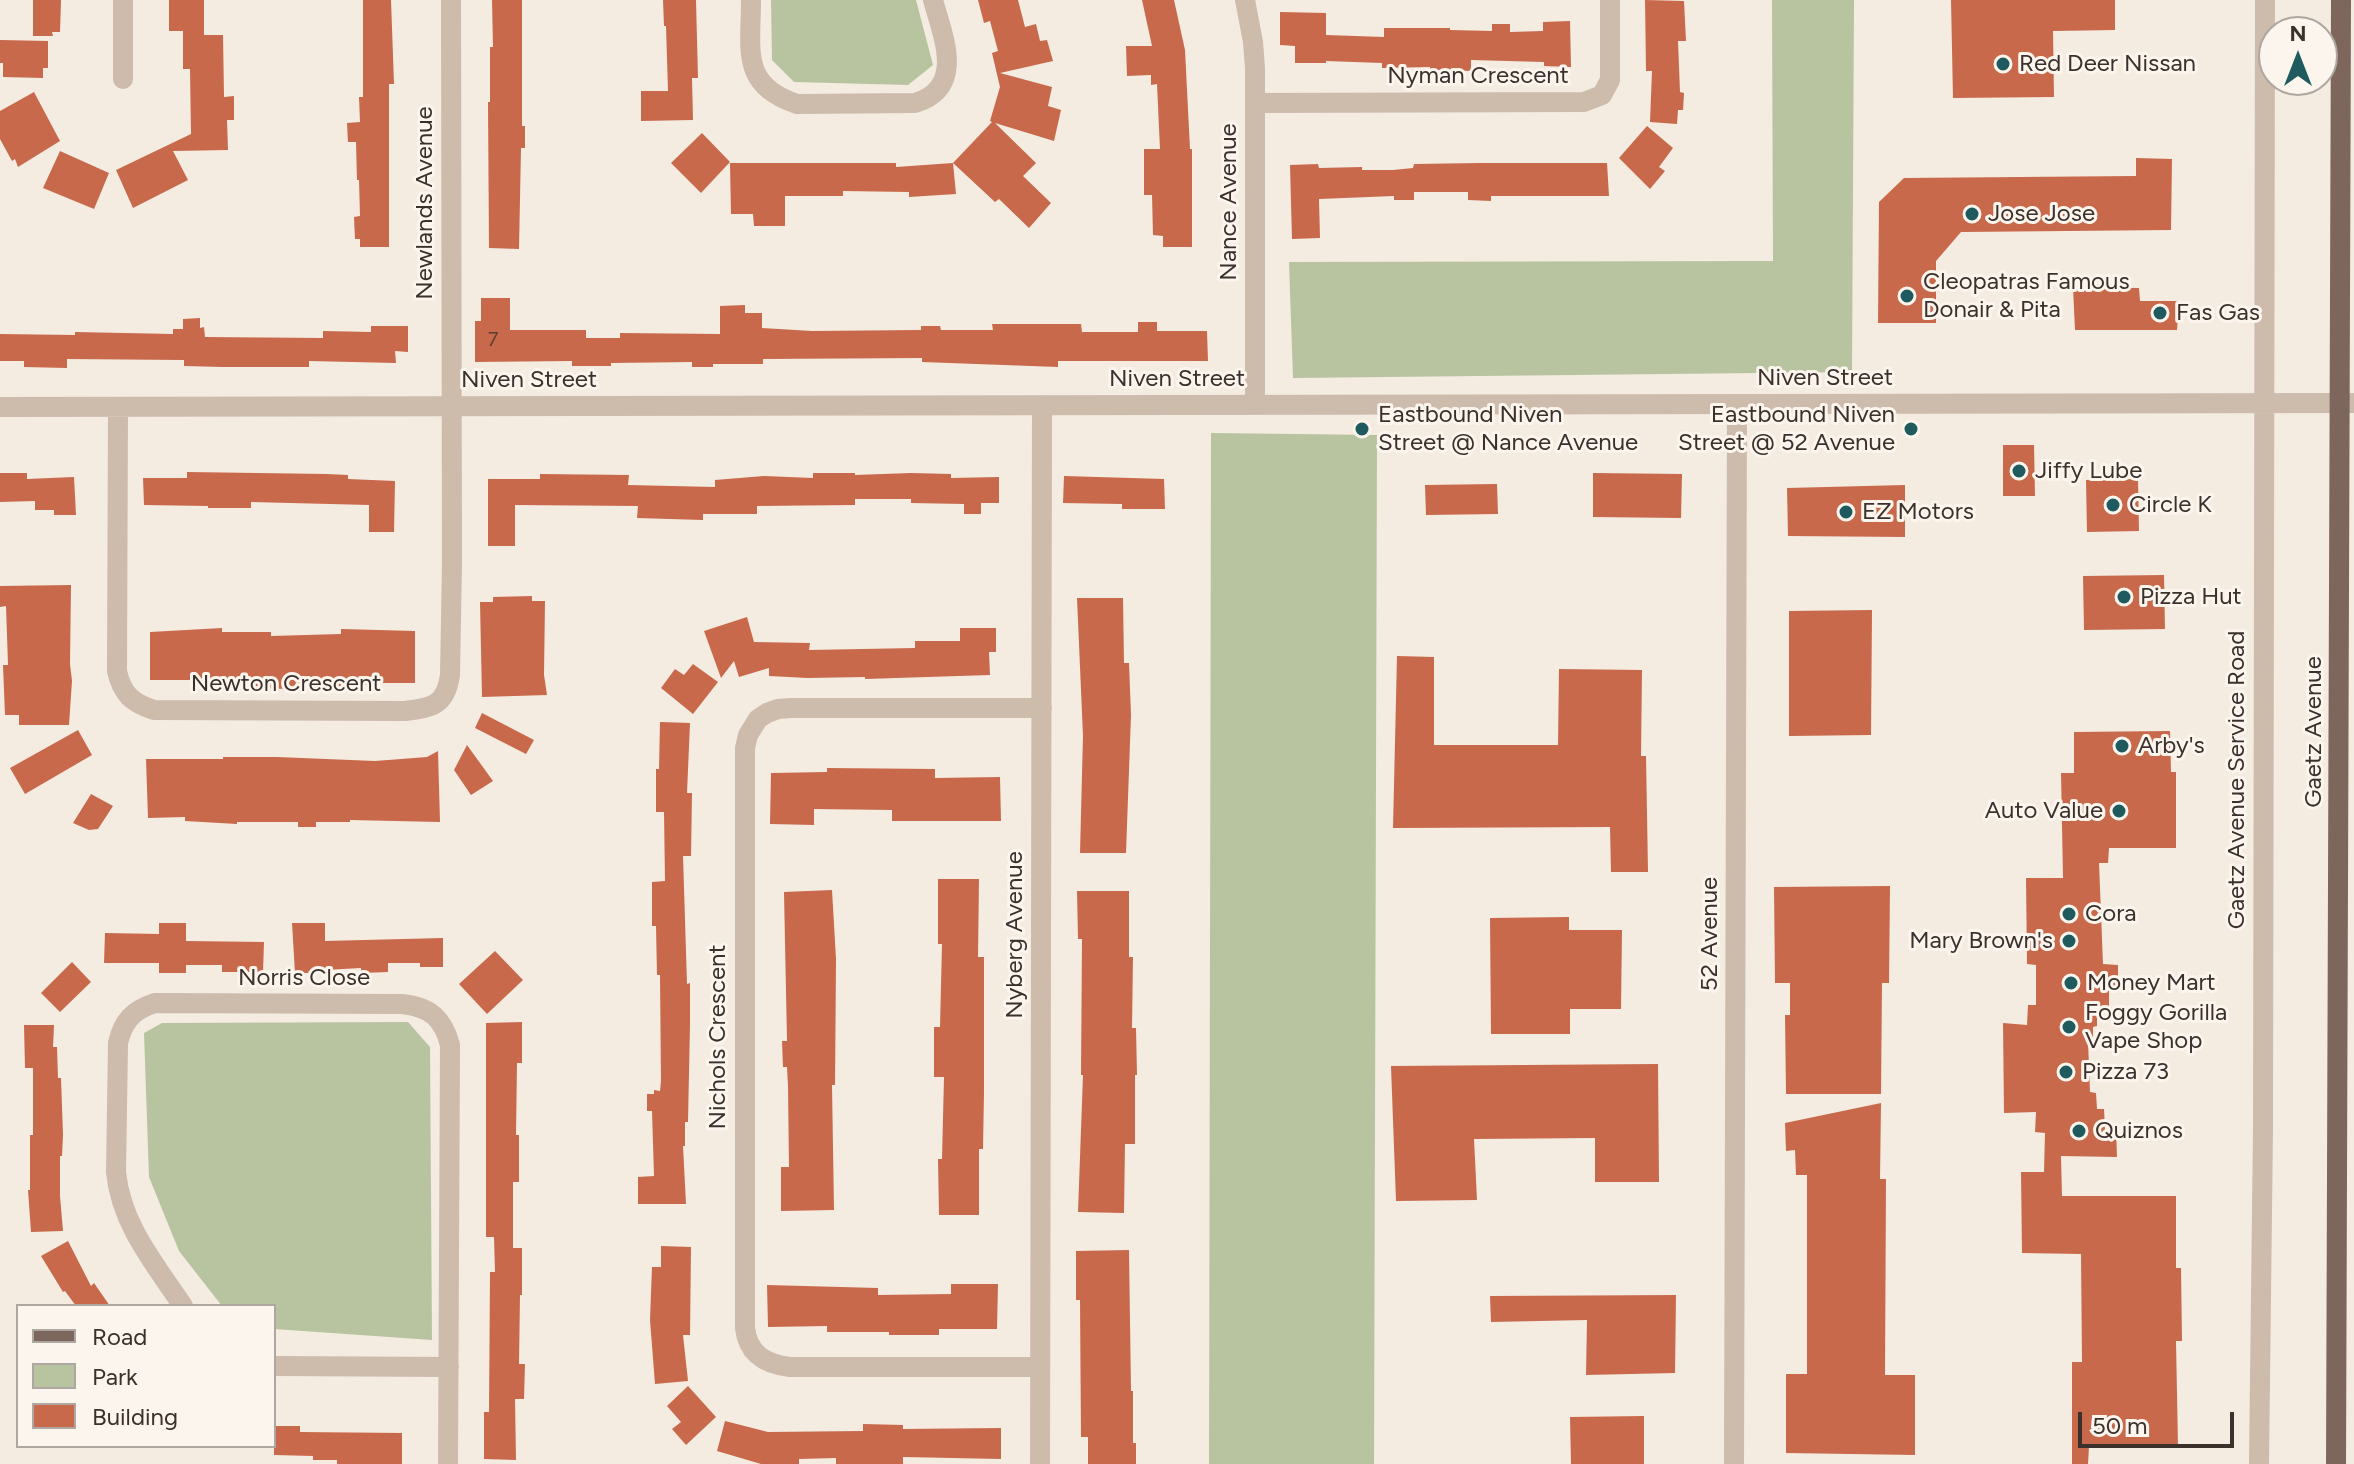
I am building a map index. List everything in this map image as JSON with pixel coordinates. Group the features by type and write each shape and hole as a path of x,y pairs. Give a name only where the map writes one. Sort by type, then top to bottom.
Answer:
{"main road":[{"name":"Gaetz Avenue","path":"2336,1464 2348,403 2341,0"}],"street":[{"path":"123,0 123,79"},
{"name":"Newlands Avenue","path":"451,0 451,406"},
{"path":"751,0 752,62 756,77 780,99 797,104 915,103 937,93 943,86 947,61 933,0"},
{"name":"Nance Avenue","path":"1245,0 1253,42 1255,103 1255,404"},
{"name":"Nyman Crescent","path":"1255,103 1584,102 1595,99 1607,89 1610,80 1610,0"},
{"name":"Gaetz Avenue Service Road","path":"2259,1464 2263,1081 2265,0"},
{"name":"Niven Street","path":"0,407 2348,403"},
{"name":"52 Avenue","path":"1734,1464 1737,404"},
{"name":"Nyberg Avenue","path":"1040,1464 1042,405"},
{"name":"Newton Crescent","path":"118,407 117,671 126,695 138,705 154,710 405,711 427,708 437,703 449,687 451,406"},
{"name":"Nichols Crescent","path":"1040,1367 790,1367 769,1363 757,1356 751,1347 745,1328 744,855 745,748 752,726 767,713 791,708 1042,708"},
{"name":"Norris Close","path":"182,1304 137,1239 117,1188 118,1043 121,1028 140,1008 155,1003 414,1005 437,1017 450,1045 448,1464"},
{"path":"276,1366 449,1367"}],"green space":[{"path":"771,0 916,0 933,65 908,85 794,82 772,60"},
{"path":"1772,0 1854,0 1852,372 1293,378 1289,262 1773,261"},
{"path":"1211,433 1377,435 1374,1464 1209,1464"},
{"path":"408,1022 430,1047 432,1340 276,1329 276,1304 220,1304 179,1251 149,1177 144,1033 162,1023"}],"building":[{"path":"33,0 61,0 60,32 52,32 53,36 33,36"},
{"path":"169,0 204,0 204,35 223,35 224,97 234,96 234,120 227,120 228,150 173,151 188,180 133,208 116,170 191,134 190,69 183,69 183,31 169,31"},
{"path":"363,0 391,0 394,84 389,84 389,247 360,247 360,239 355,239 354,217 360,216 359,180 356,142 348,142 347,123 360,122"},
{"path":"492,0 522,0 522,126 525,126 525,148 521,148 519,249 489,248 488,102 490,47 493,47"},
{"path":"663,0 696,0 698,78 692,78 693,120 641,121 641,91 668,91"},
{"path":"978,0 1018,0 1025,27 1036,24 1040,41 1047,40 1053,61 1000,73 1052,87 1048,106 1061,110 1054,141 995,123 1036,163 1023,176 1051,203 1029,228 999,199 995,202 953,163 992,122 1000,87 992,53 998,51 990,21 984,23"},
{"path":"1142,0 1174,0 1185,50 1192,149 1192,247 1163,247 1163,236 1153,235 1152,195 1144,195 1144,149 1160,149 1157,84 1151,85 1151,75 1127,76 1126,46 1152,46"},
{"path":"1645,0 1684,1 1686,41 1678,41 1680,92 1684,93 1683,110 1678,110 1677,124 1650,122 1652,71 1646,71"},
{"name":"Red Deer Nissan","path":"1951,0 2115,0 2115,30 2053,31 2054,97 1953,98"},
{"path":"1280,12 1326,13 1326,35 1384,37 1384,28 1492,31 1492,24 1510,24 1510,32 1543,31 1543,22 1570,21 1571,67 1544,66 1544,62 1471,60 1471,71 1430,70 1430,67 1382,68 1382,63 1295,63 1295,46 1280,45"},
{"path":"0,40 48,41 48,68 43,68 43,78 3,77"},
{"path":"34,92 60,141 18,167 0,139 0,111"},
{"path":"1647,126 1673,148 1659,167 1665,171 1650,189 1619,158"},
{"path":"702,133 730,162 701,193 671,163"},
{"path":"60,151 109,173 94,209 43,188"},
{"path":"2136,158 2172,159 2171,230 1961,232 1936,261 1936,323 1878,323 1879,202 1904,178 2136,176"},
{"path":"730,163 896,163 896,167 953,163 956,194 909,197 909,192 843,191 843,196 785,196 785,226 754,226 753,214 731,214"},
{"path":"1607,163 1609,196 1491,196 1491,201 1468,200 1468,192 1414,192 1414,200 1394,200 1394,196 1319,199 1320,238 1292,239 1290,165 1393,170 1413,168 1414,164"},
{"path":"2073,287 2139,288 2140,301 2179,301 2177,330 2075,330"},
{"path":"481,298 510,298 510,330 586,330 586,338 620,338 620,333 720,334 720,306 745,305 745,313 762,313 762,328 812,331 921,330 921,326 940,326 941,330 993,330 992,324 1081,324 1082,332 1138,332 1138,322 1157,322 1157,331 1207,331 1208,361 1058,361 1058,367 922,362 922,358 763,359 763,364 713,364 713,367 692,367 692,362 572,366 572,361 475,362 475,321 481,321"},
{"path":"200,318 200,328 204,327 205,337 323,338 323,331 371,332 371,326 408,326 408,352 395,351 396,363 309,361 309,367 184,366 184,360 67,359 67,368 24,367 24,361 0,361 0,334 173,334 173,329 183,329 183,319"},
{"name":"Jiffy Lube","path":"2003,445 2034,445 2035,496 2003,496"},
{"path":"187,472 327,474 348,475 348,479 395,481 394,532 369,532 369,505 251,502 251,508 208,508 144,505 143,478 187,478"},
{"path":"0,473 27,473 27,479 74,477 76,515 54,515 54,510 35,510 35,501 0,502"},
{"path":"813,473 999,477 999,503 981,503 981,514 964,514 964,504 911,503 911,499 855,499 855,505 757,506 757,514 703,514 703,520 637,518 638,506 515,505 515,546 488,546 488,479 540,479 540,474 629,475 628,485 715,487 715,480 764,476 813,478"},
{"path":"1593,473 1682,474 1681,518 1593,517"},
{"path":"1064,476 1164,479 1165,509 1122,509 1122,504 1063,503"},
{"name":"Circle K","path":"2138,479 2139,531 2087,532 2086,480"},
{"path":"1497,484 1498,514 1426,515 1425,485"},
{"name":"EZ Motors","path":"1905,485 1905,537 1788,536 1787,488"},
{"name":"Pizza Hut","path":"2164,575 2165,629 2084,630 2083,576"},
{"path":"71,585 69,725 19,725 19,715 5,715 3,665 8,665 6,606 0,607 0,586"},
{"path":"532,596 532,601 545,601 544,675 547,695 482,697 480,602 493,602 493,597"},
{"path":"1077,598 1123,598 1124,663 1129,663 1131,715 1126,853 1080,853 1083,736"},
{"path":"1872,610 1871,735 1789,736 1789,611"},
{"path":"747,617 754,642 810,643 809,650 915,648 915,641 960,641 960,628 996,628 996,652 989,652 990,675 808,678 769,676 769,668 739,677 734,661 721,678 704,631"},
{"path":"222,628 222,632 271,632 271,636 341,634 341,629 415,631 415,683 293,689 200,685 200,680 150,680 150,632"},
{"path":"1397,656 1434,657 1434,745 1558,745 1559,669 1642,670 1641,756 1646,756 1648,872 1611,872 1610,827 1393,828"},
{"path":"693,664 718,682 693,714 661,688 675,669 684,675"},
{"path":"482,713 534,740 526,754 475,728"},
{"path":"660,722 690,723 687,793 692,793 691,856 683,856 687,984 690,983 688,1122 685,1122 683,1146 686,1204 638,1204 638,1177 654,1176 652,1111 647,1111 647,1094 660,1091 661,1081 660,975 657,975 656,926 652,926 652,882 665,881 664,812 656,812"},
{"path":"78,730 92,755 25,794 10,768"},
{"path":"2170,731 2171,772 2176,772 2176,848 2109,848 2108,863 2099,863 2103,964 2118,965 2118,988 2109,988 2109,1007 2097,1007 2097,1026 2093,1027 2093,1040 2088,1041 2090,1092 2096,1093 2097,1109 2104,1109 2105,1129 2116,1129 2117,1157 2061,1156 2062,1196 2176,1196 2176,1268 2181,1268 2182,1341 2176,1341 2178,1446 2089,1446 2088,1464 2072,1464 2072,1362 2082,1362 2081,1254 2022,1253 2021,1172 2044,1172 2045,1133 2035,1132 2036,1112 2004,1113 2003,1023 2027,1025 2028,1005 2036,1005 2036,965 2027,964 2026,878 2063,878 2061,773 2074,773 2074,732"},
{"path":"467,745 493,781 471,795 454,770"},
{"path":"438,751 440,822 350,820 316,822 316,827 298,827 298,822 237,824 185,821 185,817 148,818 146,759 277,757 375,761 427,757"},
{"path":"827,768 935,769 935,778 1000,777 1001,821 892,821 892,810 814,809 814,825 770,824 771,773 827,772"},
{"path":"91,794 113,806 98,829 89,830 73,823"},
{"path":"938,879 979,879 978,957 984,957 984,1092 983,1149 979,1149 979,1215 939,1215 938,1159 942,1159 944,1077 934,1077 934,1027 940,1027 942,944 938,944"},
{"path":"1890,886 1889,983 1882,983 1881,1094 1786,1094 1785,1015 1790,1015 1790,983 1775,983 1774,887"},
{"path":"832,890 836,959 835,1085 832,1085 834,1210 781,1211 781,1167 789,1167 787,1067 783,1067 782,1041 787,1041 784,892"},
{"path":"1077,891 1129,891 1129,957 1133,957 1132,1028 1136,1028 1137,1075 1135,1144 1125,1144 1124,1213 1078,1212 1083,1075 1082,939 1078,939"},
{"path":"1569,917 1569,930 1622,930 1621,1009 1570,1009 1570,1034 1491,1034 1490,918"},
{"path":"159,923 186,923 186,941 264,942 263,972 222,972 222,965 186,965 186,973 159,973 159,963 104,963 105,933 159,934"},
{"path":"292,923 325,923 325,941 443,938 443,967 388,963 388,972 361,973 361,968 295,973"},
{"path":"495,951 523,980 487,1014 459,984"},
{"path":"72,962 91,982 60,1012 41,993"},
{"path":"522,1022 522,1063 517,1063 519,1182 513,1182 513,1248 522,1248 519,1364 525,1364 524,1399 515,1399 516,1460 484,1459 484,1412 489,1412 490,1272 495,1272 494,1237 486,1237 486,1023"},
{"path":"24,1025 54,1025 53,1047 57,1047 58,1078 61,1078 63,1135 60,1196 63,1231 31,1232 28,1190 30,1135 33,1135 33,1068 25,1068"},
{"path":"1658,1064 1659,1182 1595,1182 1595,1138 1474,1139 1477,1200 1396,1201 1391,1066"},
{"path":"1881,1103 1880,1179 1886,1179 1885,1375 1915,1375 1915,1455 1786,1453 1786,1374 1807,1374 1807,1175 1796,1175 1795,1150 1786,1151 1785,1123"},
{"path":"68,1241 91,1286 94,1283 109,1304 75,1304 63,1292 41,1256"},
{"path":"661,1246 691,1247 690,1335 683,1335 688,1381 655,1384 650,1320 652,1267 661,1267"},
{"path":"1129,1250 1131,1391 1136,1464 1088,1464 1088,1437 1081,1437 1080,1300 1076,1300 1076,1251"},
{"path":"951,1284 998,1284 997,1329 939,1329 939,1335 889,1335 889,1332 827,1332 827,1326 768,1327 767,1285 878,1288 878,1295 951,1294"},
{"path":"1676,1295 1675,1373 1586,1375 1587,1320 1491,1322 1490,1296"},
{"path":"688,1386 716,1417 686,1445 672,1429 681,1422 667,1406"},
{"path":"1644,1416 1644,1464 1571,1464 1570,1417"},
{"path":"725,1421 768,1432 863,1431 863,1424 903,1425 903,1429 1001,1428 1001,1459 903,1457 903,1464 836,1464 836,1458 799,1459 799,1464 761,1464 717,1451"},
{"path":"276,1426 300,1426 300,1432 402,1433 402,1464 337,1464 337,1460 313,1460 313,1456 274,1455"}],"place":[{"name":"Red Deer Nissan","path":"2003,64"},
{"name":"Jose Jose","path":"1972,214"},
{"name":"Cleopatras Famous Donair & Pita","path":"1907,296"},
{"name":"Fas Gas","path":"2160,313"},
{"name":"Eastbound Niven Street @ Nance Avenue","path":"1362,429"},
{"name":"Eastbound Niven Street @ 52 Avenue","path":"1911,429"},
{"name":"Jiffy Lube","path":"2019,471"},
{"name":"Circle K","path":"2113,505"},
{"name":"EZ Motors","path":"1846,512"},
{"name":"Pizza Hut","path":"2124,597"},
{"name":"Arby's","path":"2122,746"},
{"name":"Auto Value","path":"2119,811"},
{"name":"Cora","path":"2069,914"},
{"name":"Mary Brown's","path":"2069,941"},
{"name":"Money Mart","path":"2071,983"},
{"name":"Foggy Gorilla Vape Shop","path":"2069,1027"},
{"name":"Pizza 73","path":"2066,1072"},
{"name":"Quiznos","path":"2079,1131"}]}
